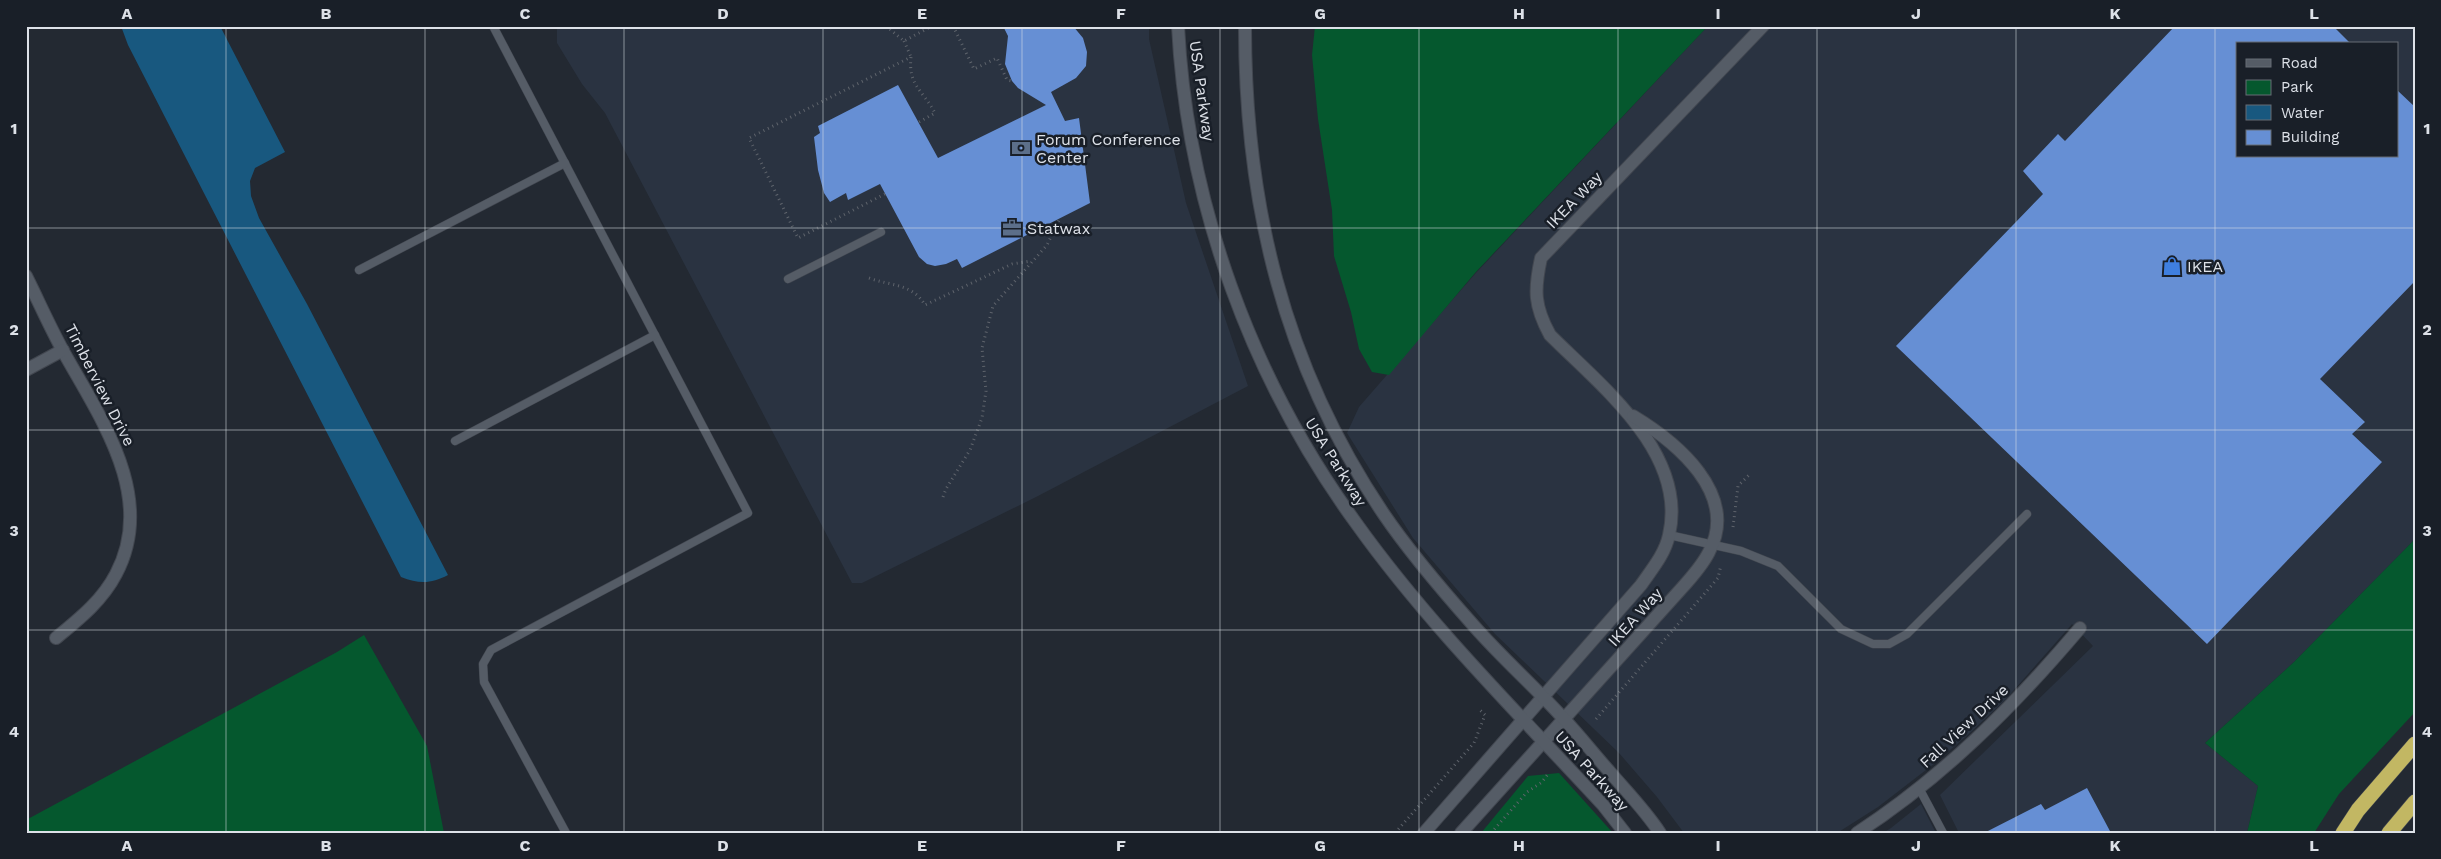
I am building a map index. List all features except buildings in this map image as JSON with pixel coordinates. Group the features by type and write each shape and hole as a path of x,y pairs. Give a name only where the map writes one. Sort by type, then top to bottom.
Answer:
{"highway":[{"path":"2342,833 2358,810 2415,744"},
{"path":"2389,833 2415,802"}],"street":[{"name":"USA Parkway","path":"1178,26 1190,132 1207,208 1239,307 1279,400 1324,477 1361,530 1407,590 1603,805 1625,833"},
{"name":"USA Parkway","path":"1245,26 1247,110 1255,185 1266,242 1282,304 1324,410 1360,478 1412,552 1476,628 1564,719 1641,808 1660,833"},
{"name":"IKEA Way","path":"1424,833 1522,718 1641,585 1662,554 1669,534 1671,506 1668,478 1659,457 1628,413 1550,335 1541,319 1536,300 1536,280 1541,258 1763,26"},
{"name":"Timberview Drive","path":"26,276 62,350 113,441 126,474 129,521 122,558 116,574 86,613 56,638"},
{"path":"26,370 62,350"},
{"name":"IKEA Way","path":"1461,833 1681,589 1700,567 1712,544 1717,529 1716,513 1708,485 1694,464 1659,432 1628,413"},
{"name":"Fall View Drive","path":"1857,833 1920,788 1983,733 2013,704 2080,628"}],"lane":[{"path":"493,26 748,513 491,650 483,664 484,682 566,833"},
{"path":"359,270 565,163"},
{"path":"788,279 881,232"},
{"path":"455,441 655,335"},
{"path":"1669,534 1755,555 1778,566 1841,629 1873,644 1888,644 1907,634 2027,514"},
{"path":"1920,788 1943,833"}],"path":[{"path":"886,26 904,41 911,57 909,71 914,85 929,100 935,113 918,122"},
{"path":"904,41 932,26"},
{"path":"952,26 974,69 997,58 1007,80 1012,81"},
{"path":"885,194 798,238 749,138 911,57"},
{"path":"944,497 946,489 970,450 982,418 986,392 982,348 990,315 994,306 1047,245 1060,218"},
{"path":"869,278 905,287 919,296 925,305 1012,264 1032,261"},
{"path":"1732,532 1738,486 1749,475"},
{"path":"1596,719 1718,578 1722,563"},
{"path":"1395,833 1474,743 1485,715 1479,709"},
{"path":"1491,833 1527,792 1548,774"}],"shaded area":[{"path":"557,26 1149,26 1149,39 1186,203 1248,386 1038,496 862,583 852,583 605,113 582,84 557,43"},
{"path":"1708,26 2415,26 2415,539 2294,662 2205,743 2258,786 2247,833 1959,833 1940,795 2093,646 2072,624 2006,699 1972,731 1935,763 1878,807 1837,833 1684,833 1657,797 1619,753 1495,634 1413,538 1347,433 1359,407 1475,274"},
{"path":"1921,804 1936,833 1883,833 1891,828"}],"green space":[{"path":"1315,26 1708,26 1475,273 1389,375 1372,372 1359,349 1351,312 1334,256 1332,210 1318,119 1312,55"},
{"path":"2415,539 2415,712 2339,794 2314,833 2247,833 2258,786 2205,743 2294,662"},
{"path":"364,635 427,746 444,833 26,833 26,820 337,652"},
{"path":"1559,773 1613,833 1481,833 1528,776"}],"water":[{"path":"121,26 220,26 285,152 255,168 250,181 251,196 259,218 307,304 448,575 425,582 401,577 128,45"}],"place":[{"name":"Forum Conference Center","path":"1021,148"},
{"name":"Statwax","path":"1012,228"},
{"name":"IKEA","path":"2172,266"}]}
